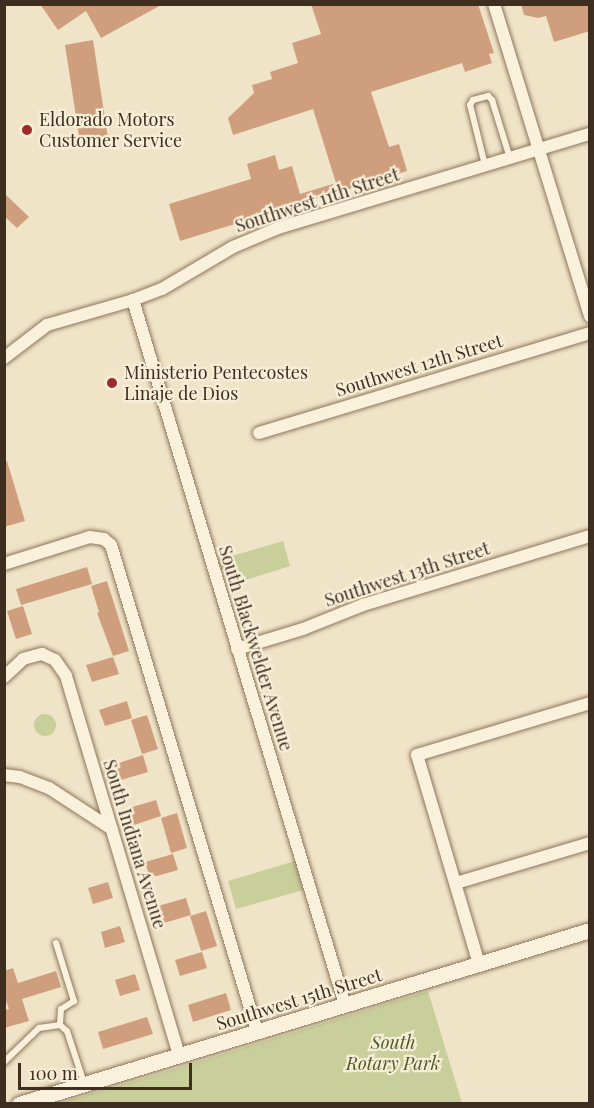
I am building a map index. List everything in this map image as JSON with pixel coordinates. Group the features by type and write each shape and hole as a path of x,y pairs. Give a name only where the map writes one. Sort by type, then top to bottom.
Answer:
{"street":[{"path":"494,4 590,317"},
{"name":"Southwest 11th Street","path":"4,358 47,325 133,300 162,289 233,247 278,228 590,134"},
{"name":"South Blackwelder Avenue","path":"133,300 345,1005"},
{"name":"Southwest 12th Street","path":"259,433 590,333"},
{"name":"Southwest 13th Street","path":"237,649 303,629 363,605 590,536"},
{"path":"4,564 90,537 104,539 111,545 257,1032"},
{"name":"South Indiana Avenue","path":"4,677 22,659 42,654 55,660 66,676 178,1055"},
{"path":"479,964 417,755 590,703"},
{"path":"4,775 20,777 49,788 112,829"},
{"path":"456,883 590,843"},
{"name":"Southwest 15th Street","path":"23,1103 590,930"}],"lane":[{"path":"485,166 470,105 473,100 488,96 492,100 510,158"},
{"path":"56,943 74,1001 61,1009 60,1025"},
{"path":"4,1062 39,1028 60,1025 67,1031 84,1084"}],"green space":[{"path":"283,541 290,566 227,586 218,560"},
{"path":"45,714 53,717 56,725 53,733 45,736 37,733 34,725 37,717"},
{"path":"295,861 303,890 236,909 228,881"},
{"name":"South Rotary Park","path":"428,991 462,1103 60,1103 161,1073"}],"building":[{"path":"40,4 163,4 101,38 86,11 58,30"},
{"path":"311,4 478,4 494,53 489,54 492,63 465,72 462,63 371,92 389,147 399,144 407,171 180,241 169,204 251,179 247,164 275,155 279,170 292,166 300,194 336,183 313,109 233,135 228,118 254,93 252,85 272,79 270,72 298,63 292,43 321,34"},
{"path":"521,4 590,4 590,31 554,42 546,16 538,18 524,15"},
{"path":"93,40 109,145 81,149 65,45"},
{"path":"4,193 29,217 17,228 4,216"},
{"path":"7,461 25,521 4,527 4,462"},
{"path":"87,567 92,584 21,605 16,589"},
{"path":"107,581 129,651 113,656 97,613 99,612 91,586"},
{"path":"23,606 32,634 16,639 7,611"},
{"path":"113,657 119,674 92,682 86,665"},
{"path":"127,701 132,718 105,726 99,710"},
{"path":"147,715 158,749 142,754 131,720"},
{"path":"143,755 148,772 121,780 116,764"},
{"path":"156,800 161,816 134,825 129,808"},
{"path":"177,813 187,848 171,853 161,818"},
{"path":"173,854 178,870 150,878 145,862"},
{"path":"108,882 113,898 93,904 88,888"},
{"path":"186,898 191,915 164,923 158,906"},
{"path":"206,911 217,946 201,951 190,916"},
{"path":"120,926 125,942 105,948 101,932"},
{"path":"202,952 207,968 180,976 175,960"},
{"path":"13,968 18,983 56,971 61,987 22,999 29,1021 4,1028 4,1010 9,1009 4,995 4,971"},
{"path":"135,974 140,990 120,996 115,980"},
{"path":"226,993 231,1010 193,1022 188,1005"},
{"path":"147,1017 153,1034 103,1049 98,1032"}],"place":[{"name":"Eldorado Motors Customer Service","path":"27,130"},
{"name":"Ministerio Pentecostes Linaje de Dios","path":"112,383"}]}
